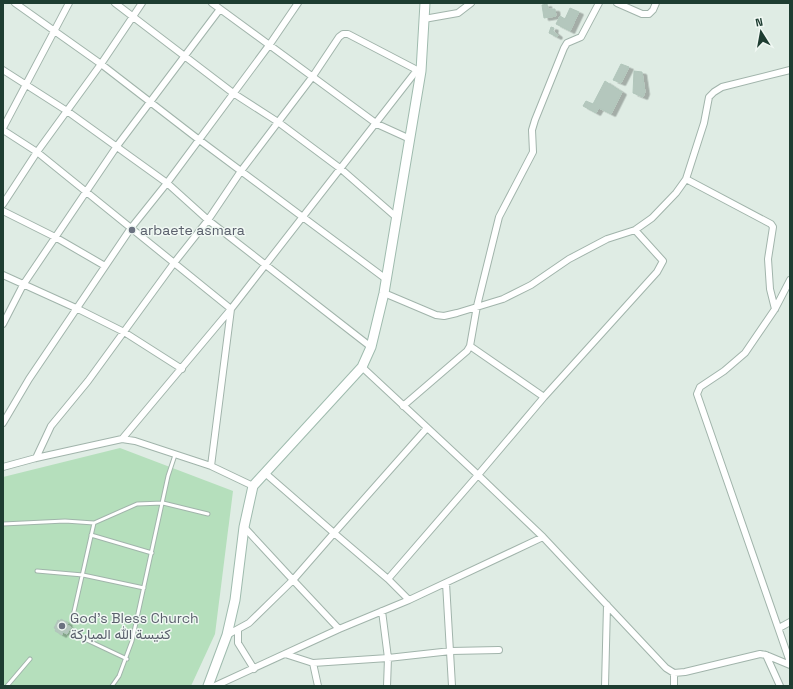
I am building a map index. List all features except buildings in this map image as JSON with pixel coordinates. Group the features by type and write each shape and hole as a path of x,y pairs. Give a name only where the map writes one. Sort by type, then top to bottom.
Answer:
{"street":[{"path":"15,3 101,64 198,139 386,279"},
{"path":"69,3 3,129 37,152 231,309"},
{"path":"115,3 234,93 278,122 341,169 396,217"},
{"path":"3,204 37,152 101,64 142,3"},
{"path":"212,3 270,44 377,124 410,139"},
{"path":"3,423 38,366 78,309 131,228 167,183 198,139 234,93 298,3"},
{"path":"208,686 227,635 235,600 244,527 253,486 362,367 371,347 384,293 410,139 419,71 425,3"},
{"path":"424,19 458,13 471,3"},
{"path":"403,406 467,351 470,346 477,306 499,217 533,152 532,130 535,120 566,43 581,37 599,3"},
{"path":"617,3 642,14 648,14 653,10 656,3"},
{"path":"3,324 23,285 117,146 220,9"},
{"path":"36,458 51,426 208,220 242,171 313,76 339,37 343,34 348,34 419,71"},
{"path":"3,70 67,111 167,183 208,220 264,266 371,347"},
{"path":"384,293 436,315 444,316 458,313 503,299 531,285 569,258 607,239 635,230 652,218 676,193 686,179 704,123 709,97 722,87 790,70"},
{"path":"122,439 231,309 419,71"},
{"path":"686,179 773,227 768,259 770,289 775,309"},
{"path":"3,211 55,237 105,266"},
{"path":"388,579 544,397 657,272 663,261 635,230"},
{"path":"3,275 78,309 124,332 182,369"},
{"path":"790,280 775,309 745,353 724,371 700,387 697,394 790,662"},
{"path":"211,466 231,309"},
{"path":"470,346 544,397"},
{"path":"362,367 543,537 666,668 674,673 760,654 790,665"},
{"path":"227,635 248,623 293,580 427,428"},
{"path":"3,467 36,458 122,439 136,441 211,466 253,486"},
{"path":"265,473 388,579 410,600"},
{"path":"244,527 340,629"},
{"path":"215,686 224,684 254,668 340,629 410,600 543,537"},
{"path":"446,583 452,686"},
{"path":"605,686 606,605"},
{"path":"382,611 388,658 388,686"},
{"path":"779,628 790,622"},
{"path":"238,630 238,643 254,668"},
{"path":"285,654 314,663 388,658 451,651 499,650"},
{"path":"766,655 780,686"},
{"path":"314,663 318,686"},
{"path":"674,673 674,686"}],"lane":[{"path":"112,686 119,676 127,659 175,455"},
{"path":"3,524 65,521 94,523 136,504 163,503 208,514"},
{"path":"73,616 94,523"},
{"path":"91,535 152,553"},
{"path":"36,571 83,575 144,588"},
{"path":"72,633 127,659"},
{"path":"7,686 30,659"}],"green space":[{"path":"120,448 233,491 215,634 191,686 3,686 3,477"}],"place":[{"name":"arbaete asmara","path":"132,230"},
{"name":"God's Bless Church كنيسة الله المباركة","path":"62,626"}]}
